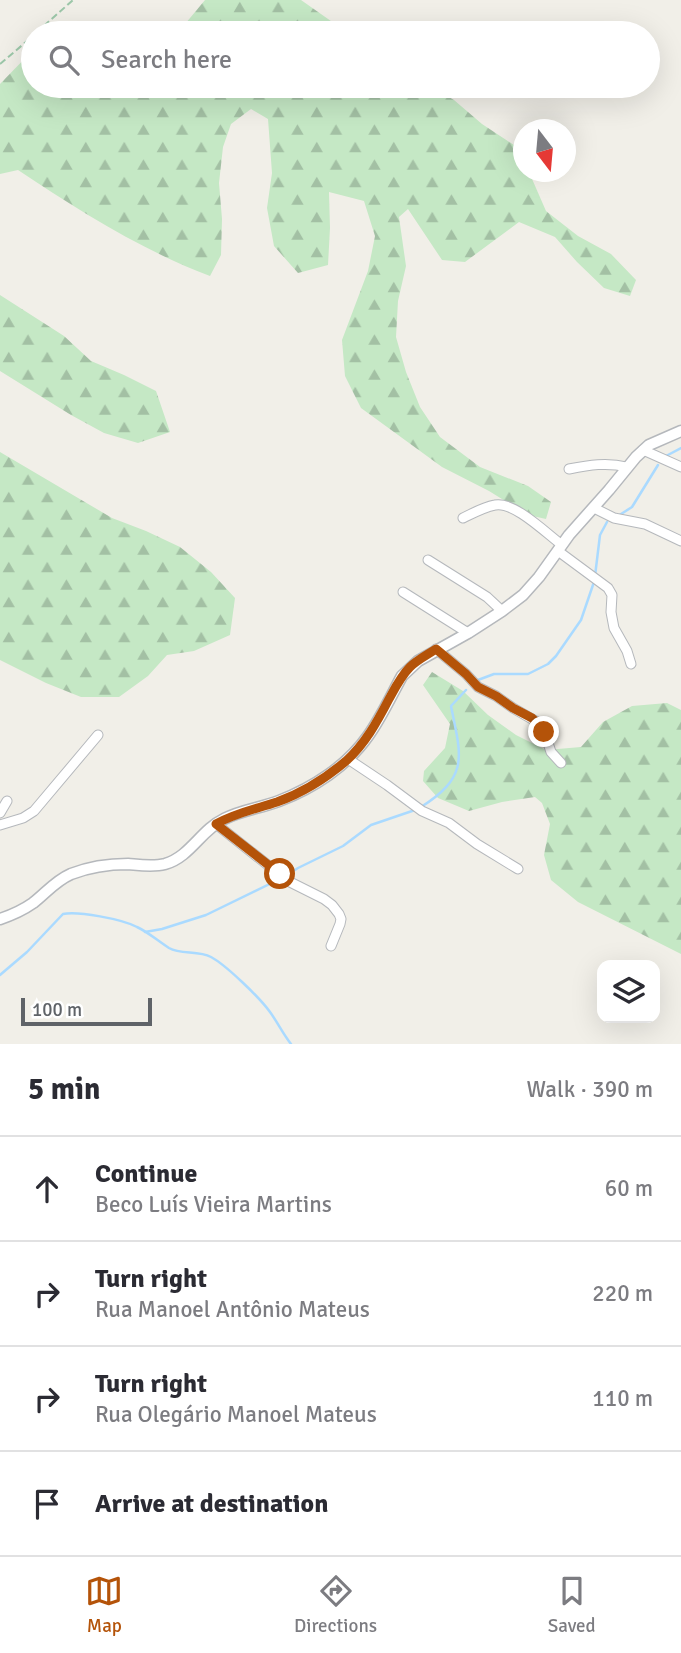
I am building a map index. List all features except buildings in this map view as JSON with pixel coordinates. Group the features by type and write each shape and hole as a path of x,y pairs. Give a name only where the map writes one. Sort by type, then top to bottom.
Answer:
{"street":[{"path":"0,919 30,905 50,886 71,874 115,864 154,865 174,860 216,824 232,816 280,801 322,779 348,759 368,736 402,676 418,660 468,633 523,595 643,450 659,439 681,431"},
{"path":"643,450 681,467"},
{"path":"569,470 603,464 627,467"},
{"path":"463,518 488,507 502,505 522,514 610,591 614,628 631,664"},
{"path":"594,508 614,518 645,524 681,541"},
{"path":"428,561 487,597 502,611"},
{"path":"403,592 468,633"},
{"path":"436,649 478,687 538,723 543,728 551,752 561,763"},
{"path":"0,825 23,818 34,811 98,735"},
{"path":"348,759 410,804 449,823 518,869"},
{"path":"0,813 7,801"},
{"path":"216,824 284,877 324,899 339,914 340,924 331,946"}],"path":[{"path":"50,21 73,0"},
{"path":"0,64 21,47"}],"green space":[{"path":"205,0 301,0 331,21 188,21"},
{"path":"21,62 21,98 454,100 482,124 513,144 513,182 533,182 546,211 578,236 611,254 636,280 630,296 604,288 555,237 519,222 465,262 442,260 408,209 399,217 406,266 398,301 396,337 420,407 440,437 480,467 528,486 551,502 546,519 528,515 442,467 361,408 345,376 342,340 368,271 375,236 364,201 329,192 328,265 298,273 274,246 267,208 272,173 268,119 251,109 231,124 223,147 219,183 221,255 210,276 160,255 87,215 18,170 0,174 0,84"},
{"path":"0,295 64,336 91,361 156,391 170,432 138,443 104,433 0,371"},
{"path":"0,452 112,518 180,547 211,572 235,598 230,635 194,651 167,655 148,676 119,697 81,697 0,660"},
{"path":"432,672 463,691 488,715 516,735 546,750 581,747 603,722 632,706 667,703 681,710 681,954 578,902 551,880 544,855 550,824 542,803 535,797 469,811 438,798 423,781 424,771 445,748 450,724 423,685"}],"waterway":[{"path":"666,456 681,448"},
{"path":"618,516 632,507 658,465"},
{"path":"595,576 600,535 607,522"},
{"path":"478,680 494,674 528,674 548,664 581,620 594,582"},
{"path":"421,807 437,796 455,775 459,752 451,706 466,690"},
{"path":"145,932 206,915 343,846 371,825 415,810"},
{"path":"0,975 27,952 63,914 111,919 137,927 174,950 206,955 217,961 265,1006 291,1044"}],"route":[{"path":"280,874 216,824 223,819 293,795 322,779 348,759 377,723 402,676 418,660 436,649 478,687 532,718 544,732"}]}
